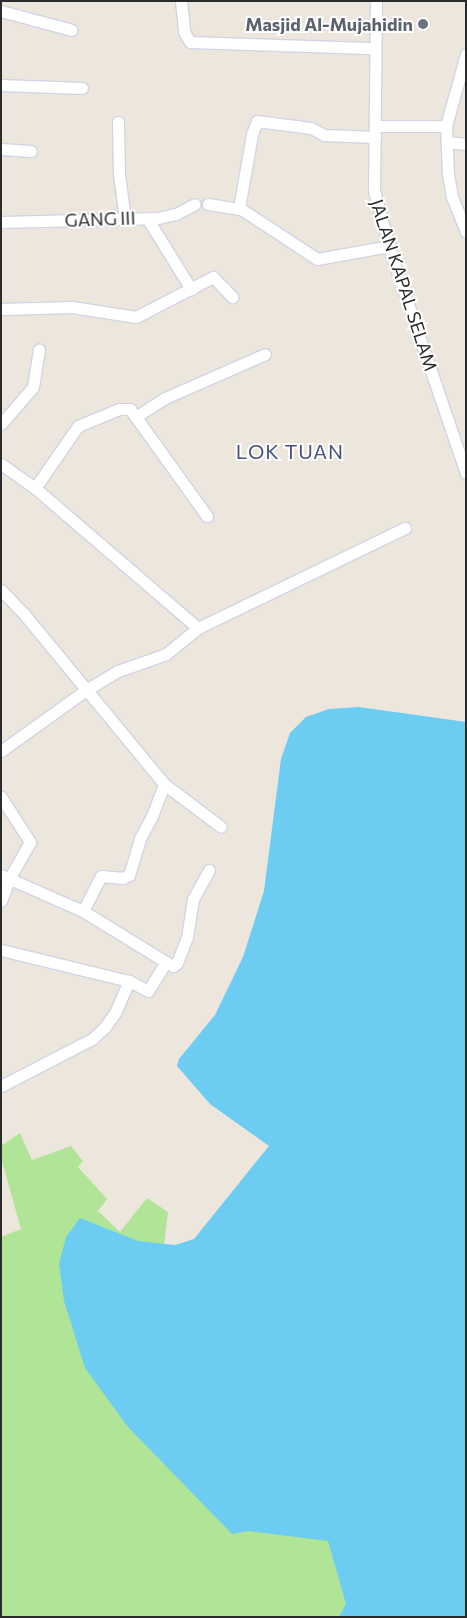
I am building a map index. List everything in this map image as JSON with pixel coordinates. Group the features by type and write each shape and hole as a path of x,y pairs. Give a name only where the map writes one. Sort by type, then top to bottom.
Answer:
{"street":[{"path":"181,1 184,32 190,42 376,48"},
{"name":"JALAN KAPAL SELAM","path":"376,1 374,191 388,246 466,473"},
{"path":"1,11 72,30"},
{"path":"466,54 462,75 446,126 452,197 466,232"},
{"path":"1,85 82,88"},
{"path":"239,208 252,134 257,121 311,128 324,135 446,126"},
{"path":"118,122 120,174 125,219"},
{"path":"446,142 466,144"},
{"path":"1,149 31,151"},
{"name":"GANG III","path":"1,222 147,218 176,214 195,204"},
{"path":"208,204 239,208 270,226 314,258 325,258 388,246"},
{"path":"147,218 164,249 191,289"},
{"path":"1,309 72,307 96,309 136,317 213,277 232,298"},
{"path":"1,424 33,387 39,349"},
{"path":"137,416 165,398 265,354"},
{"path":"35,488 78,426 125,408 133,411 137,416 207,516"},
{"path":"1,464 35,488 198,628"},
{"path":"1,751 86,690 118,670 166,654 198,628 405,528"},
{"path":"1,590 24,614 164,784 222,827"},
{"path":"83,911 101,876 123,878 128,875 140,838 152,816 164,784"},
{"path":"1,797 30,842 5,877 1,901"},
{"path":"5,877 83,911 173,966 178,963 187,937 192,899 209,870"},
{"path":"1,950 129,981 148,991 166,962"},
{"path":"1,1086 92,1039 105,1027 116,1011 129,981"}],"green space":[{"path":"20,1133 32,1160 71,1146 83,1161 78,1167 107,1199 98,1211 120,1232 147,1198 168,1212 161,1271 466,1617 1,1617 1,1237 21,1229 1,1158 1,1146"}],"water":[{"path":"359,707 466,722 466,1617 339,1617 346,1604 328,1541 248,1531 232,1534 128,1427 85,1368 64,1301 59,1264 66,1237 80,1218 138,1241 175,1245 194,1239 269,1146 210,1104 177,1066 179,1059 215,1015 243,957 264,891 281,759 290,733 306,717 329,709"}],"place":[{"name":"Masjid Al-Mujahidin","path":"423,24"}],"district":[{"name":"LOK TUAN","path":"290,451"}]}
